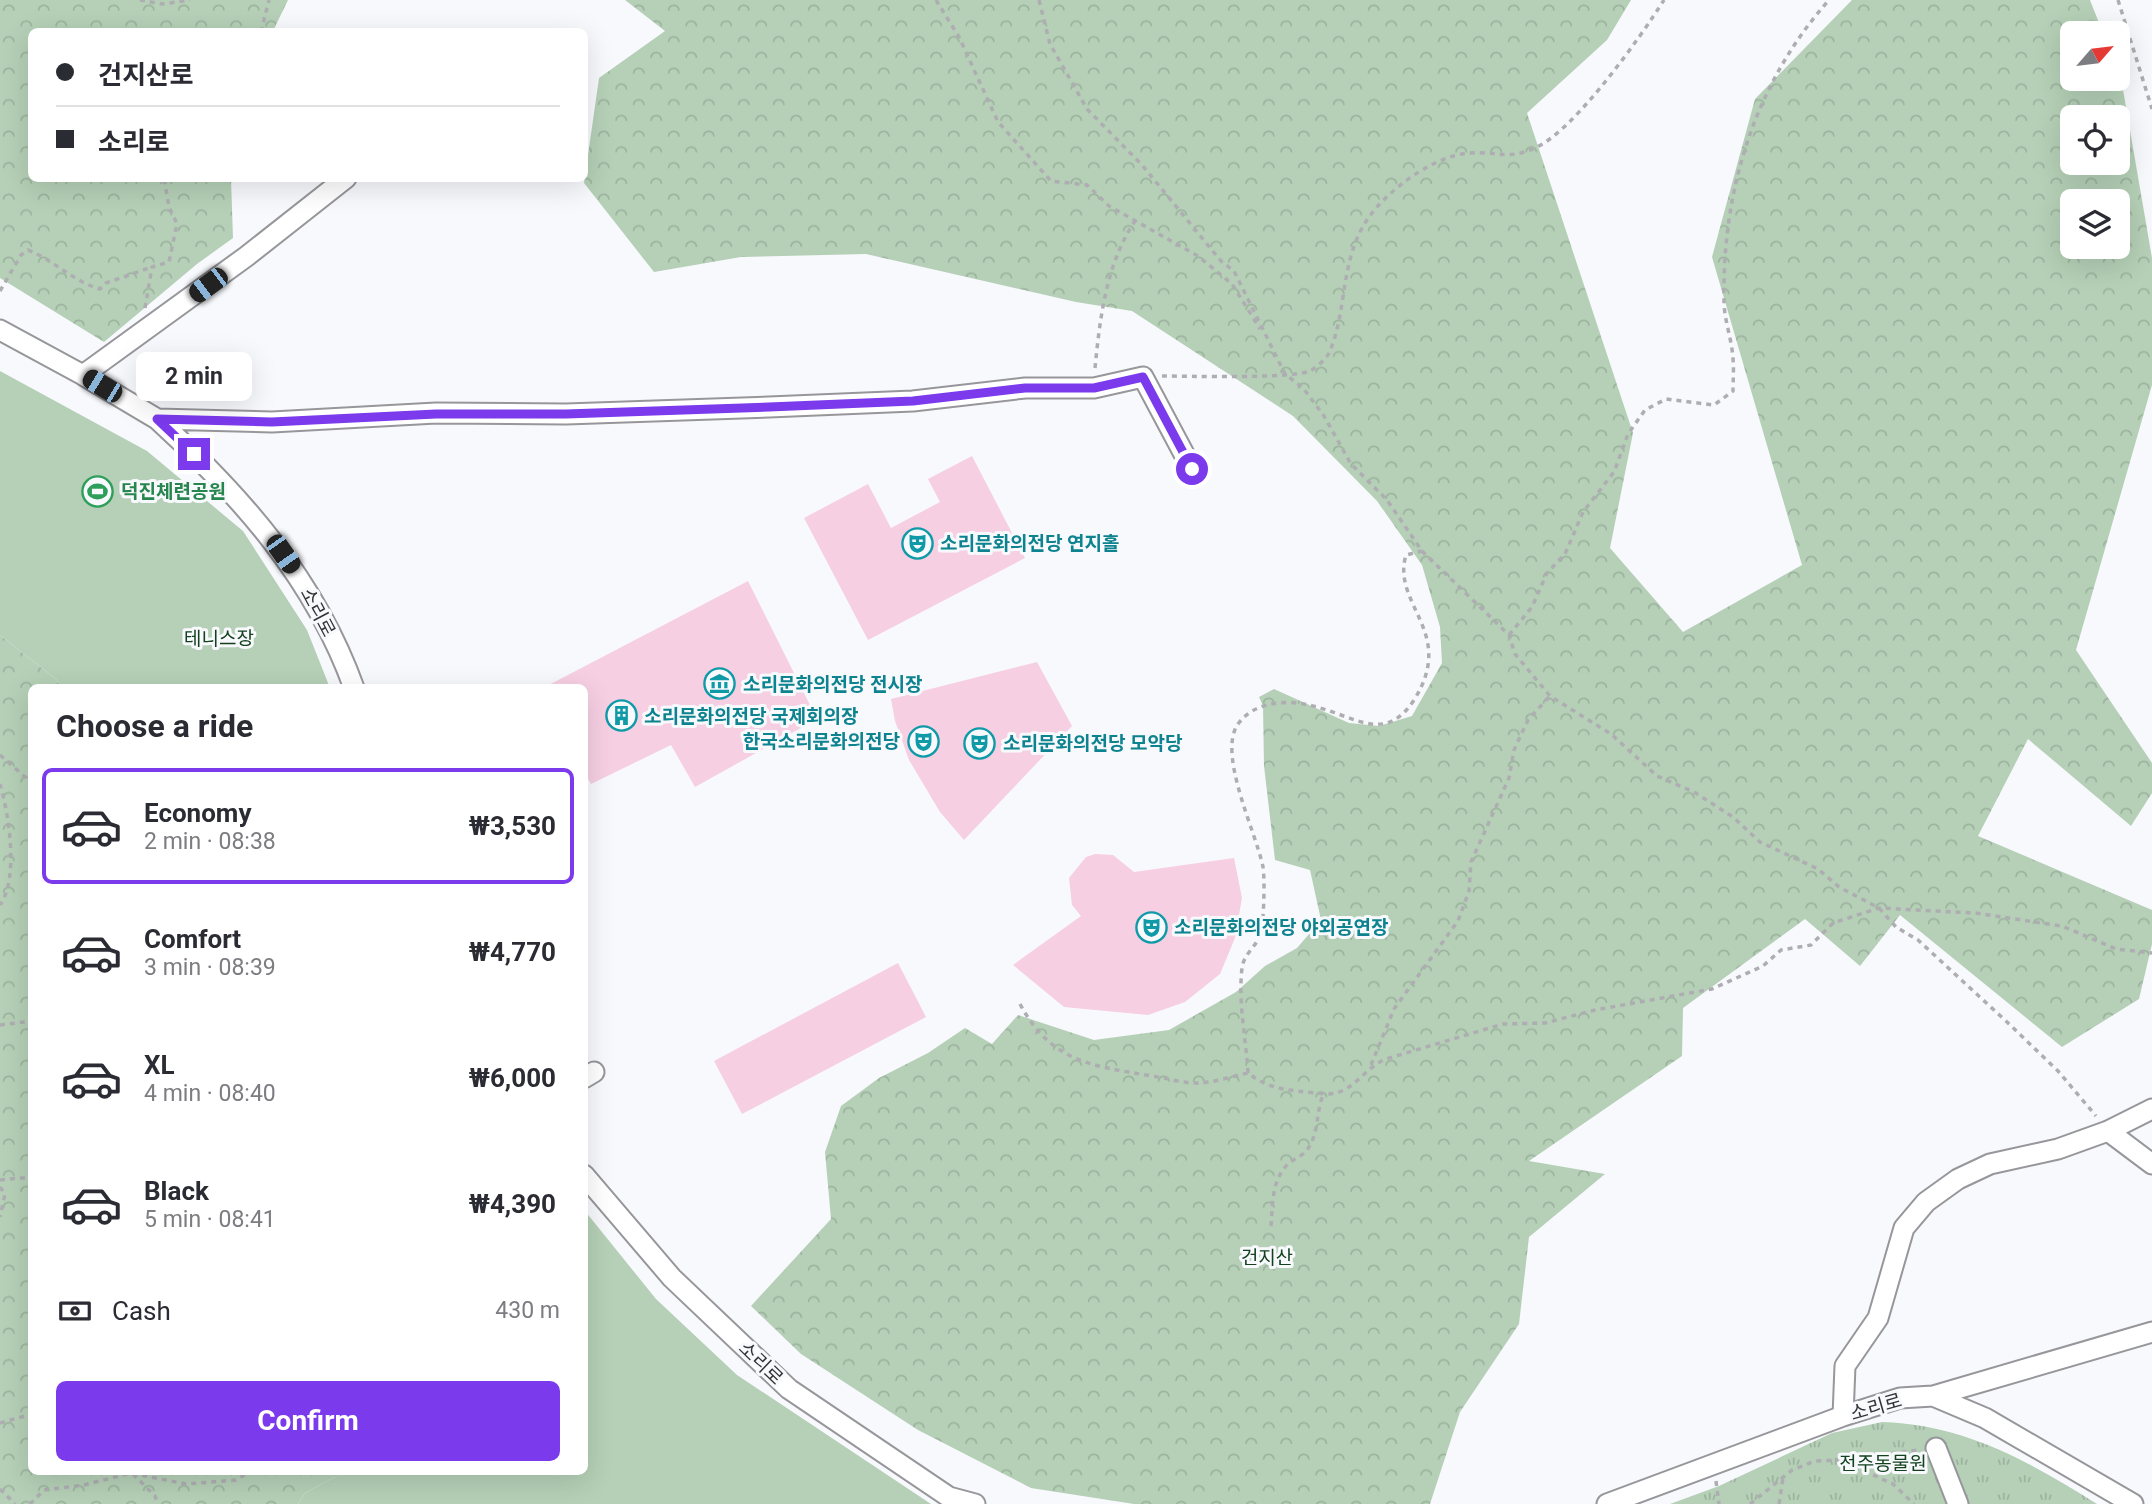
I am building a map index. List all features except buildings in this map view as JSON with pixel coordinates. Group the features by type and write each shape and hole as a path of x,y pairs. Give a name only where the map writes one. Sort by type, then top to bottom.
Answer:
{"street":[{"path":"83,375 236,264 340,182"},
{"name":"소리로","path":"0,330 157,419 225,485 270,535 309,591 352,684"},
{"path":"157,419 272,422 436,414 593,413 913,401 1025,388 1094,388 1143,377 1192,469"},
{"path":"1843,1416 1846,1366 1878,1318 1904,1228 1926,1202 1958,1179 1990,1164 2058,1149 2108,1131 2152,1109"},
{"path":"2108,1131 2152,1164"},
{"name":"소리로","path":"588,1180 672,1278 789,1389 949,1497 975,1504"},
{"path":"1933,1395 2131,1335 2152,1332"},
{"name":"소리로","path":"1607,1504 1843,1416 1900,1398 1933,1395 1985,1418 2133,1504"},
{"path":"1936,1448 1958,1504"}],"path":[{"path":"140,0 162,4 190,0"},
{"path":"262,28 269,0"},
{"path":"936,0 984,87 998,122 1051,181 1087,184 1109,206 1198,256 1232,284 1267,340"},
{"path":"1039,0 1050,44 1087,109 1142,164 1221,261 1234,271 1285,374 1303,388 1324,416 1351,464 1387,500 1422,551 1509,635 1516,654 1550,696 1611,734 1657,776 1694,792 1733,817 1760,842 1818,869 1839,887 1879,908 1895,927 1918,940 2024,1038 2058,1072 2108,1131"},
{"path":"1143,377 1309,372 1328,356 1348,262 1369,217 1412,175 1423,169 1469,153 1505,157 1538,147 1578,112 1613,72 1664,0"},
{"path":"1509,635 1532,607 1548,573 1564,554 1583,512 1614,472 1628,434 1645,410 1666,399 1714,405 1733,391 1733,358 1724,303 1727,236 1736,172 1752,122 1791,50 1829,0"},
{"path":"2118,0 2152,109"},
{"path":"0,291 21,255 28,250 40,254 82,284 100,289 106,283 169,262 177,224 169,207 165,182"},
{"path":"1094,388 1098,324 1119,245 1135,221"},
{"path":"144,310 152,267"},
{"path":"1422,551 1405,555 1403,583 1416,605 1430,651 1425,677 1413,701 1396,718 1378,726 1349,720 1321,708 1291,703 1266,704 1246,715 1236,727 1230,744 1264,869 1261,934 1242,964 1240,1005 1248,1073 1262,1084 1287,1091 1323,1095 1340,1093 1371,1065 1503,1024 1545,1023 1595,1010 1712,989 1763,966 1781,950 1811,945 1833,923 1879,908 1975,913 2062,926 2116,949 2152,953"},
{"path":"1371,1065 1374,1052 1394,1010 1458,921 1469,891 1471,862 1509,778 1514,750 1528,720 1550,696"},
{"path":"0,755 28,780"},
{"path":"0,784 11,852 9,893 0,905"},
{"path":"1020,1004 1032,1028 1048,1044 1078,1061 1199,1083 1248,1073"},
{"path":"0,1025 28,1022"},
{"path":"1271,1226 1276,1178 1289,1163 1307,1151 1317,1132 1316,1115 1323,1095"},
{"path":"0,1180 28,1177"},
{"path":"0,1187 5,1194 0,1217"},
{"path":"0,1423 28,1415"},
{"path":"1750,1504 1772,1489 1783,1476 1815,1461 1936,1448"},
{"path":"1840,1460 1893,1484 1914,1504"},
{"path":"30,1504 44,1490 84,1485 123,1475"},
{"path":"133,1475 155,1496 158,1504"},
{"path":"141,1475 186,1484 236,1480 244,1475"},
{"path":"1779,1504 1783,1476"},
{"path":"0,1489 15,1504"}],"green space":[{"path":"0,0 288,0 274,28 28,28 28,182 231,182 233,238 197,264 104,342 0,278"},
{"name":"건지산","path":"625,0 1631,0 1607,40 1527,113 1633,433 1610,548 1683,632 1802,565 1712,257 1755,99 1852,0 2090,0 2098,21 2060,21 2060,91 2123,91 2126,105 2060,105 2060,175 2130,175 2130,130 2152,258 2152,385 2076,650 2152,763 2152,793 2131,826 2028,739 1978,836 2152,910 2152,944 2139,999 2062,1047 1900,915 1860,966 1805,919 1683,1008 1682,1056 1529,1161 1605,1174 1529,1237 1519,1324 1460,1412 1430,1504 1134,1504 1031,1488 918,1430 801,1354 751,1306 831,1219 825,1152 841,1106 879,1078 928,1053 965,1028 992,1044 1018,1015 1094,1040 1169,1030 1236,992 1265,966 1297,948 1321,920 1310,870 1275,860 1264,766 1263,706 1259,697 1274,689 1349,723 1379,726 1412,716 1442,663 1440,627 1422,565 1377,501 1293,416 1132,311 1076,302 866,254 741,257 654,272 584,183 588,182 588,155 599,78 665,31"},
{"name":"덕진체련공원","path":"0,371 147,451 243,531 307,630 328,684 59,684 0,635"},
{"path":"0,635 59,684 28,684 28,1475 338,1475 305,1493 298,1504 0,1504"},
{"path":"588,1215 656,1299 737,1375 931,1504 298,1504 305,1493 338,1475 588,1475"},
{"name":"전주동물원","path":"1882,1422 1941,1430 1969,1438 2021,1460 2097,1504 1670,1504 1719,1486 1832,1433"}],"place":[{"name":"덕진체련공원","path":"98,491"},
{"name":"소리문화의전당 연지홀","path":"917,543"},
{"name":"소리문화의전당 전시장","path":"720,684"},
{"name":"소리문화의전당 국제회의장","path":"621,716"},
{"name":"한국소리문화의전당","path":"923,741"},
{"name":"소리문화의전당 모악당","path":"980,743"},
{"name":"소리문화의전당 야외공연장","path":"1151,927"}],"route":[{"path":"194,454 157,419 272,422 436,414 566,414 913,401 1025,388 1094,388 1143,377 1192,469"}],"park label":[{"name":"테니스장","path":"219,638"}]}
